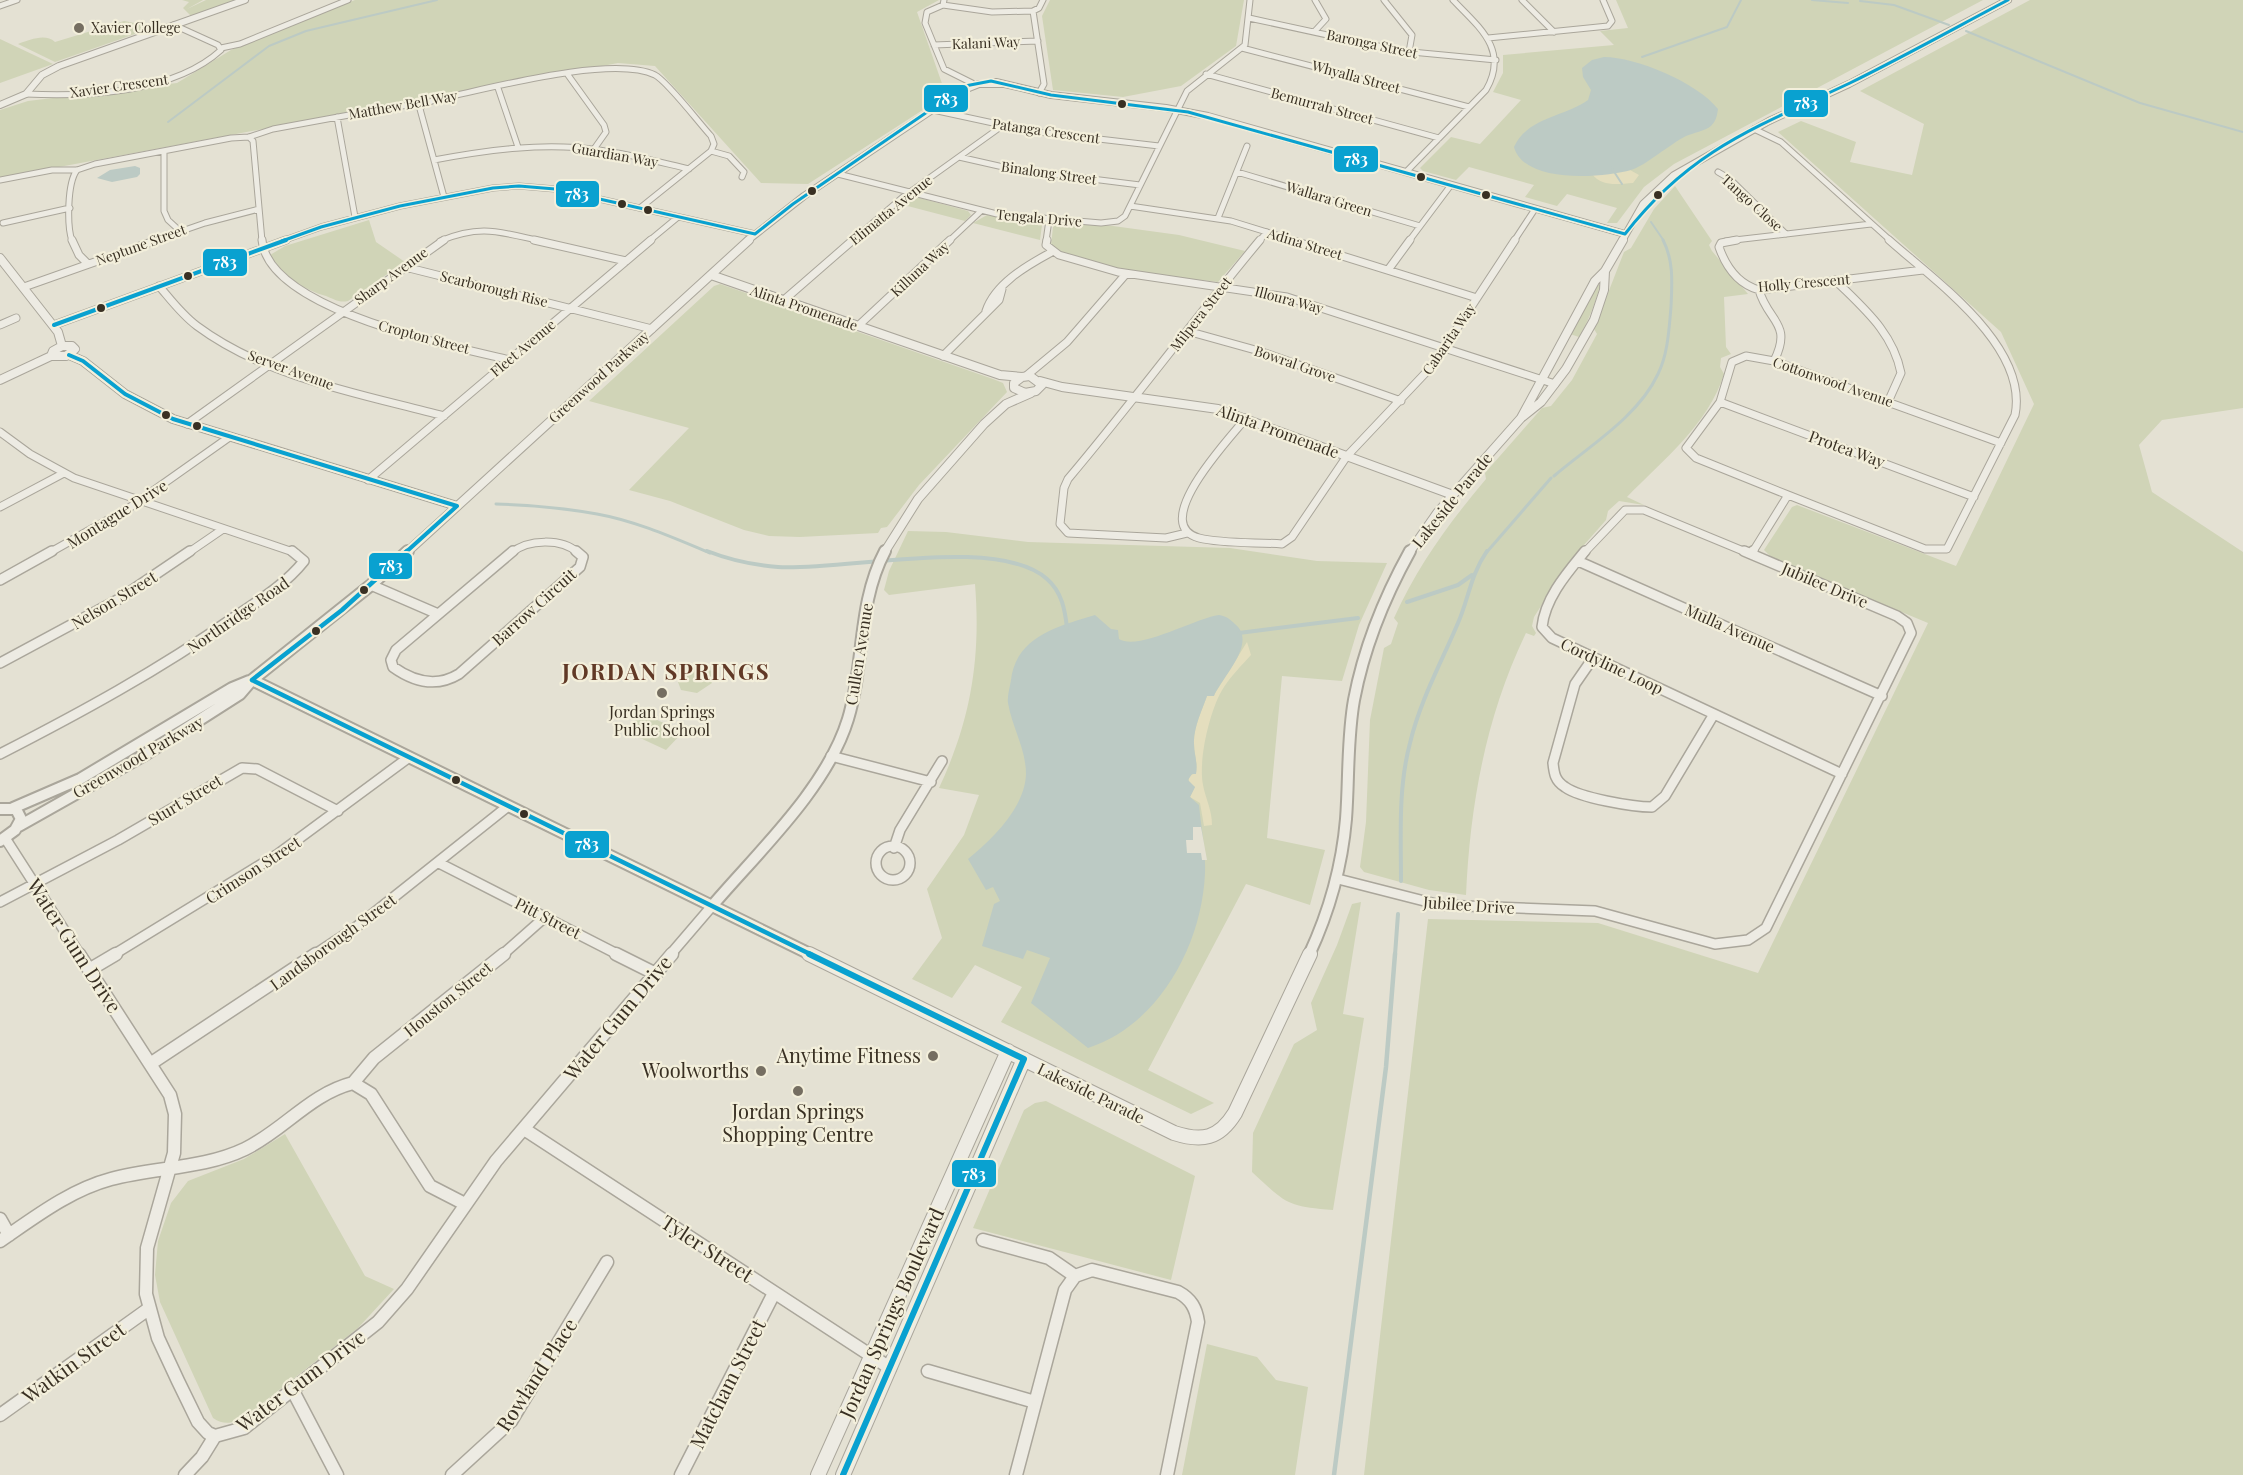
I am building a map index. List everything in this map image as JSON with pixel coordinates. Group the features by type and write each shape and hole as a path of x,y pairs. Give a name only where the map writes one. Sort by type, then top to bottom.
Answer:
{"street":[{"path":"0,6 17,0"},
{"path":"0,105 26,94 42,75 52,69 245,0"},
{"path":"174,25 221,48 240,44 348,0"},
{"path":"972,83 945,71 924,19 930,9 944,2 992,12 1033,11 1039,8 1043,0"},
{"path":"1242,48 1247,40 1250,0"},
{"path":"1314,32 1326,19 1315,0"},
{"path":"1384,0 1412,35 1413,41 1409,52"},
{"path":"1406,172 1493,80 1496,60 1488,38 1453,0"},
{"path":"1522,0 1554,32"},
{"path":"1488,38 1611,24 1603,0"},
{"name":"Lakeside Parade","path":"1521,418 1595,281 1605,271 1643,204 1664,182 1687,166 1754,129 1849,84 2008,0"},
{"path":"1033,11 1044,84 1040,93"},
{"name":"Baronga Street","path":"1249,18 1409,52 1496,60"},
{"name":"Kalani Way","path":"934,45 1038,41"},
{"name":"Xavier Crescent","path":"26,94 59,94 164,81 188,72 221,48"},
{"name":"Tengala Drive","path":"838,174 981,211 1049,220 1113,223 1125,216 1187,91 1242,48"},
{"name":"Whyalla Street","path":"1242,48 1469,107"},
{"name":"Matthew Bell Way","path":"0,180 52,170 77,170 89,165 237,137 249,137 273,129 404,105 423,105 430,101 498,88 617,68 652,73 711,136 714,144 711,151"},
{"path":"568,75 604,124 606,132 594,149"},
{"name":"Bemurrah Street","path":"1206,75 1439,138"},
{"name":"Greenwood Parkway","path":"2,839 19,826 190,728 240,694 252,680 371,585 755,234 838,174 972,83 987,81 1040,93 1177,110 1625,234"},
{"name":"Greenwood Parkway","path":"960,92 979,84 1001,84"},
{"path":"498,88 518,147"},
{"path":"423,105 420,109 444,197"},
{"name":"Patanga Crescent","path":"933,110 1002,126 1159,146"},
{"path":"337,117 355,217"},
{"name":"Elimatta Avenue","path":"784,300 909,193 1002,126"},
{"path":"1751,554 1788,495 1937,551 1949,547 2018,409 2018,395 2013,381 1989,332 1781,142 1754,129"},
{"name":"Cropton Street","path":"249,137 253,141 262,248 267,262 288,282 315,299 389,328 510,360"},
{"path":"1218,218 1247,146"},
{"name":"Guardian Way","path":"434,160 518,147 594,149 689,169"},
{"path":"164,151 164,211 168,220 180,231"},
{"path":"640,208 711,151 729,156 744,172 742,177"},
{"name":"Binalong Street","path":"959,157 1012,169 1140,185"},
{"path":"77,170 74,175 69,235 75,250 88,264"},
{"name":"Wallara Green","path":"1237,172 1420,226"},
{"name":"Tango Close","path":"1718,172 1730,179 1786,234"},
{"path":"1388,270 1451,185"},
{"path":"54,326 262,248 355,217 493,188 531,187 640,208 755,234"},
{"name":"Adina Street","path":"1130,206 1218,218 1477,298"},
{"path":"3,223 70,208"},
{"name":"Neptune Street","path":"24,287 180,231 259,209"},
{"name":"Cabarita Way","path":"1187,533 1205,539 1271,545 1286,543 1347,456 1426,375 1534,209"},
{"name":"Killuna Way","path":"858,326 981,211"},
{"name":"Fleet Avenue","path":"368,480 678,217"},
{"path":"943,356 999,300 1002,289 1025,266 1050,253 1045,240 1049,220"},
{"name":"Holly Crescent","path":"1871,224 1727,241 1719,245 1730,269 1745,285 1759,290 1923,270"},
{"name":"Sharp Avenue","path":"187,424 446,238 465,231 483,230 626,261"},
{"name":"Milpera Street","path":"1187,533 1166,538 1068,533 1060,524 1064,488 1068,479 1137,397 1222,286 1267,232"},
{"name":"Illoura Way","path":"1050,253 1074,262 1126,274 1287,297 1555,384"},
{"path":"0,258 54,326 62,340 62,346"},
{"name":"Scarborough Rise","path":"405,267 652,328"},
{"name":"Lakeside Parade","path":"252,680 1174,1133 1191,1139 1216,1136 1227,1127 1235,1113 1321,928 1338,879 1346,822 1352,722 1367,647 1390,587 1404,560 1453,495 1521,418 1541,402 1555,384 1594,320 1604,290 1605,271"},
{"path":"1041,367 1039,380 1042,385 1033,392 1023,393 1014,387 1024,377 1041,367 1126,274"},
{"name":"Alinta Promenade","path":"711,275 1000,375 1024,377 1062,387 1208,406 1453,495"},
{"path":"1835,280 1877,322 1892,342 1900,373 1887,402"},
{"name":"Server Avenue","path":"159,286 188,318 207,333 234,349 320,382 444,416"},
{"path":"1759,290 1761,299 1779,321 1781,348 1774,361"},
{"path":"0,325 16,318"},
{"name":"Bowral Grove","path":"1187,331 1259,351 1401,401"},
{"path":"0,380 51,356 53,351 62,346 74,347 69,355"},
{"path":"51,356 58,358 69,355 83,361 111,385 140,403 187,424 457,506"},
{"name":"Cottonwood Avenue","path":"1788,495 1696,458 1688,452 1686,445 1720,402 1733,359 1746,356 1774,361 2001,442"},
{"name":"Alinta Promenade","path":"1000,375 1014,387"},
{"name":"Cullen Avenue","path":"712,906 806,793 831,756 851,708 866,605 874,574 885,547 921,495 1006,404 1014,387"},
{"name":"Alinta Promenade","path":"1033,392 1062,387"},
{"name":"Cullen Avenue","path":"1006,404 1033,392"},
{"name":"Protea Way","path":"1720,402 1974,497"},
{"path":"1187,533 1183,522 1185,497 1246,418"},
{"name":"Northridge Road","path":"0,754 85,711 171,661 249,609 303,565 303,557 295,552 140,502 64,473 2,438"},
{"name":"Montague Drive","path":"0,580 140,502 228,438"},
{"path":"0,507 64,473"},
{"name":"Cordyline Loop","path":"1751,554 1652,513 1630,509 1620,513 1578,561 1548,606 1541,623 1544,631 1552,638 1842,774"},
{"name":"Nelson Street","path":"0,663 118,599 223,529"},
{"name":"Barrow Circuit","path":"537,542 568,546 577,550 583,557 575,571 459,674 449,681 429,684 396,669 391,660 396,650 438,614 525,544 537,542"},
{"name":"Jubilee Drive","path":"1338,879 1422,902 1480,908 1580,909 1611,915 1700,942 1727,945 1758,936 1766,928 1882,696 1910,638 1910,628 1897,616 1751,554"},
{"name":"Mulla Avenue","path":"1578,561 1882,696"},
{"path":"371,585 438,614"},
{"path":"1593,658 1575,684 1553,763 1554,776 1564,787 1623,805 1652,807 1665,796 1714,714"},
{"name":"Greenwood Parkway","path":"0,809 13,808 34,801 80,779 232,688 252,680"},
{"path":"831,756 931,782"},
{"name":"Crimson Street","path":"90,970 209,899 338,811 408,758"},
{"path":"894,848 900,830 942,761"},
{"name":"Sturt Street","path":"0,902 242,768 257,769 338,811"},
{"name":"Landsborough Street","path":"150,1064 285,977 355,928 507,807"},
{"path":"13,808 20,813 19,826"},
{"name":"Water Gum Drive","path":"2,839 90,970 170,1095 176,1110 177,1136 143,1267 147,1310 198,1422 208,1433 215,1436 244,1428 361,1338 393,1307 496,1161 712,906"},
{"name":"Pitt Street","path":"439,863 656,974"},
{"name":"Houston Street","path":"353,1083 374,1058 474,980 545,917"},
{"name":"Jordan Springs Boulevard","path":"818,1475 1008,1051"},
{"name":"Jordan Springs Boulevard","path":"843,1475 1024,1059"},
{"path":"0,1219 4,1238 86,1187 113,1178 204,1162 243,1150 327,1092 353,1083 371,1094 430,1186 465,1204"},
{"name":"Tyler Street","path":"524,1129 890,1368"},
{"path":"983,1240 1049,1258 1075,1276"},
{"name":"Rowland Place","path":"452,1475 511,1421 607,1262"},
{"path":"1016,1475 1065,1290 1075,1276 1088,1270 1178,1292 1188,1297 1195,1307 1198,1322 1167,1475"},
{"name":"Matcham Street","path":"681,1475 774,1293"},
{"name":"Watkin Street","path":"0,1415 147,1310"},
{"path":"928,1371 1035,1402"},
{"path":"293,1391 337,1475"},
{"path":"185,1475 202,1457 215,1436"}],"green space":[{"path":"182,0 203,0 187,9 206,0 236,0 191,16 183,8 189,2"},
{"path":"355,0 939,0 917,12 946,95 808,184 761,183 655,66 618,63 0,178 0,110 28,101 177,83 231,50"},
{"path":"1050,0 1244,0 1236,46 1181,86 1123,97 1053,90 1042,16"},
{"path":"1616,0 1983,0 1674,164 1644,187 1617,223 1607,223 1617,208 1567,194 1557,206 1525,197 1534,185 1469,167 1456,180 1423,171 1420,168 1451,137 1480,144 1521,100 1493,92 1503,73 1503,55 1614,45 1600,31 1628,28"},
{"path":"2030,0 2243,0 2243,408 2162,420 2139,445 2152,492 2243,552 2243,1475 1364,1475 1428,919 1598,923 1758,973 1928,623 1772,558 1764,550 1792,507 1797,505 1956,566 2034,404 2001,332 1778,132 1801,121 1856,142 1850,162 1912,175 1924,124 1860,91"},
{"path":"124,21 155,27 55,62 18,44 42,38 55,42"},
{"path":"0,39 53,64 0,83"},
{"path":"1675,186 1712,241 1709,245 1712,251 1748,294 1724,297 1726,347 1731,354 1721,358 1720,367 1724,374 1717,392 1696,426 1627,497 1644,505 1619,501 1608,511 1606,520 1569,562 1534,617 1532,626 1536,633 1534,636 1526,633 1525,635 1500,697 1482,762 1471,828 1466,895 1429,890 1364,872 1360,867 1366,822 1370,720 1384,648 1391,644 1398,623 1394,618 1424,562 1447,528 1486,479 1485,473 1542,408 1551,406 1572,380 1597,334 1594,329 1624,252 1631,248 1654,209"},
{"path":"916,197 968,211 971,215 965,221 900,204 908,198"},
{"path":"987,215 1040,222 1042,225 1040,240 973,223"},
{"path":"369,220 376,242 405,262 348,301 337,300 302,286 288,276 270,255 285,246"},
{"path":"1057,224 1113,226 1179,235 1245,251 1218,282 1122,271 1064,256 1051,245 1053,227"},
{"path":"720,284 993,379 1003,383 1007,392 919,485 887,527 881,528 878,533 800,537 769,536 744,530 670,501 629,490 689,428 589,401 714,286"},
{"path":"1597,285 1600,285 1596,299 1583,331 1579,337 1570,334"},
{"path":"908,531 946,532 1028,542 1230,548 1317,561 1387,563 1359,625 1342,681 1282,676 1267,838 1325,850 1310,905 1246,884 1148,1070 1214,1103 1191,1114 1001,1022 1022,987 975,965 952,998 912,979 942,938 927,889 964,835 979,795 939,788 959,738 971,688 976,638 975,584 889,595 884,590 889,571"},
{"path":"697,666 712,671 712,683 697,693 681,690 678,682 683,673"},
{"path":"642,713 683,732 666,750 625,731"},
{"path":"1361,902 1343,1014 1364,1018 1333,1210 1305,1207 1281,1197 1252,1172 1253,1133 1294,1044 1317,1030 1311,1003 1337,945 1352,904"},
{"path":"1046,1101 1195,1176 1171,1280 973,1228 1024,1110 1035,1103"},
{"path":"285,1134 365,1276 394,1289 358,1328 246,1416 226,1423 213,1418 160,1302 155,1275 158,1241 171,1203 188,1181 244,1159"},
{"path":"1207,1344 1257,1357 1276,1380 1308,1387 1295,1475 1182,1475"}],"sand":[{"path":"1630,170 1639,175 1633,183 1605,183 1592,174"},
{"path":"1247,642 1251,655 1224,687 1214,708 1206,734 1202,774 1212,825 1204,826 1200,803 1190,797 1195,787 1189,783 1189,776 1196,773 1197,765 1194,744 1196,726 1207,696 1214,695"}],"shaded area":[{"path":"1604,57 1632,61 1682,81 1709,99 1718,109 1714,122 1706,129 1686,136 1637,168 1618,173 1584,176 1548,173 1532,167 1521,159 1514,147 1528,129 1588,100 1591,90 1583,77 1582,68 1592,60"},
{"path":"135,166 140,168 140,174 137,177 112,182 97,178 110,170"},
{"path":"1095,615 1111,629 1118,630 1119,639 1128,642 1153,638 1219,615 1235,624 1241,632 1243,641 1236,660 1214,696 1207,696 1195,732 1196,774 1192,774 1188,780 1195,787 1190,797 1199,805 1205,873 1202,900 1185,954 1172,979 1155,1002 1136,1021 1113,1037 1088,1048 1031,1003 1050,958 1027,950 1023,959 982,946 994,904 1000,901 993,887 986,890 968,859 1006,822 1014,811 1024,787 1026,774 1024,756 1008,703 1015,665 1021,653 1041,635"}],"pier":[{"path":"1193,827 1201,827 1207,860 1202,860 1201,853 1187,853 1186,840 1193,840"}],"waterway":[{"path":"168,122 269,46 306,31 437,0"},
{"path":"1642,57 1727,27 1741,0"},
{"path":"1812,0 1848,3"},
{"path":"1860,1 1894,5 1949,25"},
{"path":"1966,31 2140,103 2243,132"},
{"path":"1611,167 1622,184"},
{"path":"1651,222 1664,241"},
{"path":"1554,476 1626,417 1638,404 1658,374 1667,341 1672,290 1671,264 1663,240"},
{"path":"1486,553 1551,478"},
{"path":"496,504 560,508 612,517 655,530 710,553"},
{"path":"707,551 741,562 778,567 919,558 994,559 1024,566 1047,579 1059,595 1067,628"},
{"path":"1401,881 1402,794 1406,760 1414,727 1458,623 1477,569 1487,551"},
{"path":"1407,602 1458,585 1472,575"},
{"path":"1239,633 1358,618"},
{"path":"1395,955 1398,914"},
{"path":"1334,1475 1386,1067 1395,954"}],"transit line":[{"name":"783","path":"1625,234 1648,205 1698,160 1755,127 1889,63 2008,0"},
{"name":"783","path":"755,234 793,204 965,86 991,81 1051,95 1188,112 1625,234"},
{"name":"783","path":"54,325 321,227 400,206 493,188 519,186 555,189 755,234"},
{"name":"783","path":"69,355 83,361 125,394 173,419 457,506"},
{"name":"783","path":"252,680 342,610 457,506"},
{"name":"783","path":"252,680 1024,1059 843,1475"}],"place":[{"name":"Xavier College","path":"79,28"},
{"name":"Jordan Springs Public School","path":"662,693"},
{"name":"Anytime Fitness","path":"933,1056"},
{"name":"Woolworths","path":"761,1071"},
{"name":"Jordan Springs Shopping Centre","path":"798,1091"}],"district":[{"name":"JORDAN SPRINGS","path":"666,672"}]}
